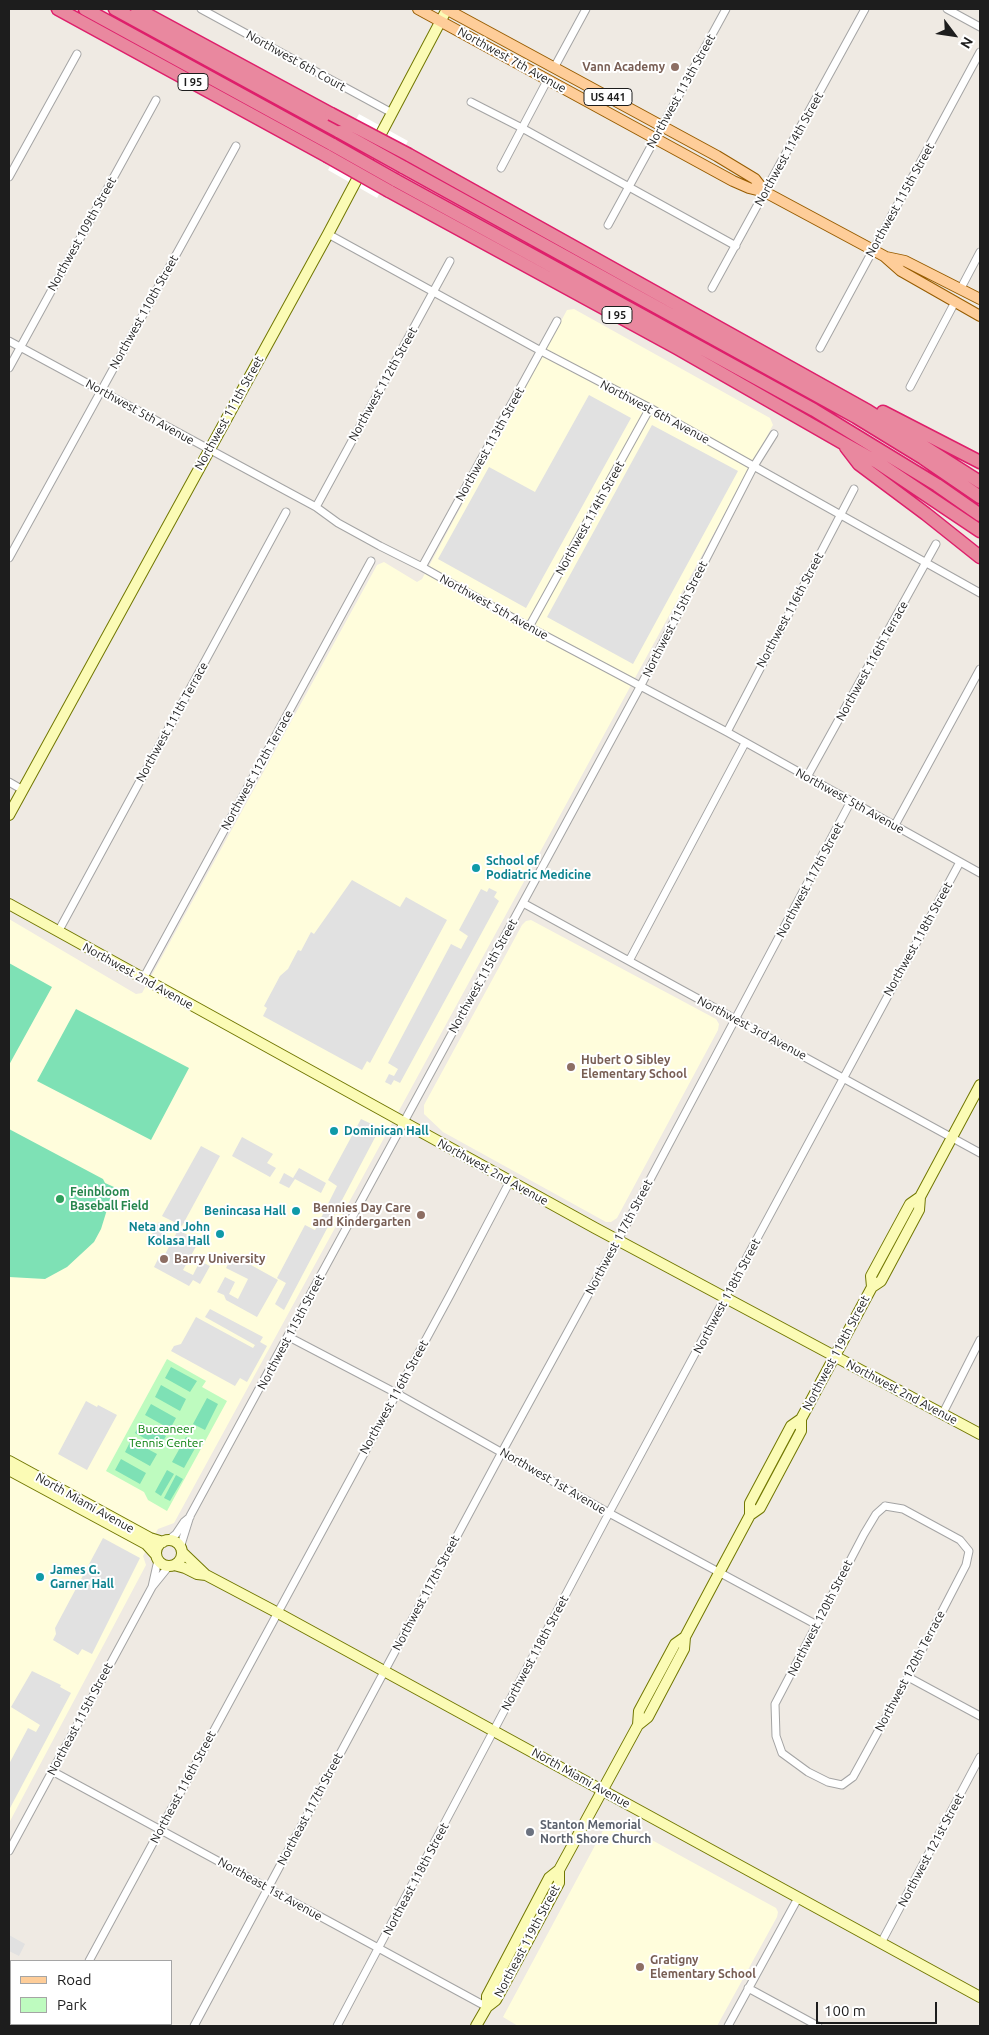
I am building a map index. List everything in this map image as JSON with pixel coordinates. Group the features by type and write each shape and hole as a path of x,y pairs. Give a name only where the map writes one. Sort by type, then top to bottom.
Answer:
{"highway":[{"name":"I 95","path":"58,9 392,185 877,462 980,531"},
{"path":"85,9 330,151"},
{"path":"115,9 340,132 406,161 760,350 980,462"},
{"path":"137,9 331,114 406,161 856,417 980,497"},
{"path":"392,185 814,410 980,514"},
{"path":"760,350 868,412 980,482"},
{"path":"843,443 859,464 980,557"}],"main road":[{"name":"Northwest 7th Avenue","path":"418,9 733,181 765,192 884,256 901,271 980,316"},
{"name":"Northwest 7th Avenue","path":"447,9 755,179 765,192"},
{"path":"548,79 564,80 586,92 604,95"},
{"name":"Northwest 7th Avenue","path":"884,256 905,261 980,298"}],"street":[{"name":"Northwest 6th Court","path":"201,9 392,113"},
{"name":"Northwest 111th Street","path":"9,816 328,234 447,9"},
{"path":"554,68 586,9"},
{"name":"Northwest 113th Street","path":"608,225 726,9"},
{"name":"Northwest 114th Street","path":"712,288 865,9"},
{"path":"946,9 980,27"},
{"name":"Northwest 115th Street","path":"820,348 980,52"},
{"path":"9,177 77,54"},
{"path":"501,168 548,79"},
{"name":"Northwest 109th Street","path":"9,368 156,100"},
{"path":"471,102 522,128 736,246"},
{"name":"Northwest 110th Street","path":"9,558 236,146"},
{"name":"Northwest 6th Avenue","path":"328,234 541,351 650,408 980,593"},
{"path":"961,288 980,252"},
{"name":"Northwest 112th Street","path":"316,507 450,261"},
{"path":"910,387 955,302"},
{"name":"Northwest 113th Street","path":"422,567 557,322"},
{"name":"Northwest 5th Avenue","path":"9,341 316,507 338,523 640,687 727,732 960,862 979,870"},
{"name":"Northwest 114th Street","path":"529,627 650,408"},
{"name":"Northwest 115th Street","path":"190,1516 289,1337 640,687 754,466 774,434"},
{"name":"Northwest 116th Street","path":"727,732 854,489"},
{"name":"Northwest 111th Terrace","path":"58,932 286,512"},
{"name":"Northwest 116th Terrace","path":"807,777 936,544"},
{"name":"Northwest 112th Terrace","path":"143,978 371,561"},
{"path":"895,825 980,669"},
{"path":"629,961 745,743"},
{"path":"9,782 23,790"},
{"name":"Northwest 117th Street","path":"385,1672 736,1020 851,801"},
{"name":"Northwest 118th Street","path":"494,1730 960,862"},
{"name":"Northwest 3rd Avenue","path":"523,903 980,1153"},
{"name":"Northwest 2nd Avenue","path":"9,904 618,1240 943,1412 980,1434"},
{"name":"Northwest 119th Street","path":"602,1790 638,1725 639,1711 675,1644 685,1637 750,1515 760,1508 801,1432 801,1419 872,1287 881,1281 898,1250 919,1210 920,1197 980,1085"},
{"name":"Northwest 116th Street","path":"278,1613 510,1181"},
{"name":"Northwest 1st Avenue","path":"289,1337 396,1393 609,1513 817,1625"},
{"path":"943,1412 980,1340"},
{"name":"North Miami Avenue","path":"9,1461 39,1482 146,1544 157,1557"},
{"name":"North Miami Avenue","path":"9,1470 39,1482 150,1538 165,1541"},
{"name":"Northwest 120th Street","path":"842,1785 828,1782 808,1772 782,1753 776,1736 776,1704 864,1534 876,1514 885,1506 903,1509 952,1535 960,1540 968,1551"},
{"path":"190,1516 180,1559 172,1566 162,1565 157,1557 157,1549 176,1534 190,1516"},
{"path":"165,1541 173,1541 181,1550"},
{"name":"North Miami Avenue","path":"181,1550 206,1575 494,1730 980,1997"},
{"name":"Northwest 120th Terrace","path":"842,1785 853,1776 908,1677 966,1564 968,1551"},
{"name":"Northeast 115th Street","path":"152,1587 157,1557"},
{"name":"North Miami Avenue","path":"172,1566 185,1568 196,1574 206,1575"},
{"name":"Northeast 115th Street","path":"9,1851 152,1587 172,1566"},
{"name":"Northeast 116th Street","path":"90,1960 278,1613"},
{"name":"Northeast 117th Street","path":"194,2026 385,1672"},
{"path":"908,1677 980,1716"},
{"name":"Northeast 118th Street","path":"337,2026 494,1730"},
{"name":"Northwest 121st Street","path":"881,1943 980,1757"},
{"name":"Northeast 1st Avenue","path":"52,1771 487,2007"},
{"name":"Northeast 119th Street","path":"476,2026 487,2007 496,2000 559,1883 559,1870 602,1790"},
{"path":"728,2026 798,1898"},
{"path":"748,1988 818,2026"}],"shaded area":[{"name":"Barry University","path":"574,309 770,418 773,425 174,1523 158,1529 143,1556 146,1565 9,1823 9,919 136,994 142,993 377,565 384,562 417,582 422,579 567,310"},
{"path":"589,395 631,418 526,608 438,559 489,467 535,492"},
{"path":"652,425 738,471 633,664 547,617"},
{"path":"352,880 400,907 406,897 447,920 370,1063 367,1061 362,1070 263,1016 267,1008 264,1006 280,976 288,969 298,950 301,951 311,932 314,934"},
{"path":"489,888 497,892 494,897 499,901 400,1083 394,1080 391,1085 385,1082 389,1074 394,1076 398,1069 388,1063 451,944 461,949 468,936 459,930 481,889 487,892"},
{"name":"Hubert O Sibley Elementary School","path":"531,920 716,1019 719,1024 718,1030 617,1218 611,1222 606,1222 443,1132 424,1114 424,1105 522,925 526,921"},
{"path":"361,1119 380,1128 284,1310 275,1304 286,1283 277,1278 305,1225 315,1230 337,1186 328,1180"},
{"path":"242,1137 273,1154 267,1163 276,1168 270,1177 232,1156"},
{"path":"201,1146 220,1156 182,1226 162,1216"},
{"path":"299,1168 326,1183 321,1193 295,1179 289,1188 279,1183 284,1173 293,1178"},
{"path":"159,1222 169,1227 161,1242 151,1236"},
{"path":"178,1230 199,1241 183,1270 193,1275 200,1261 210,1266 200,1284 193,1280 189,1286 154,1267 159,1257 163,1258"},
{"path":"233,1255 278,1280 257,1317 226,1300 224,1295 217,1292 225,1277 235,1282 229,1294 238,1299 248,1279 226,1268"},
{"path":"210,1309 263,1337 260,1342 267,1346 247,1382 240,1378 235,1386 171,1351 174,1346 181,1344 196,1317 253,1348 255,1345 205,1317"},
{"path":"86,1401 117,1415 87,1470 58,1454"},
{"path":"103,1538 140,1558 92,1654 82,1649 78,1655 53,1640 56,1634 55,1628"},
{"path":"32,1671 61,1685 60,1687 71,1693 9,1810 9,1764 28,1728 36,1732 40,1725 11,1707"},
{"name":"Gratigny Elementary School","path":"613,1821 619,1822 776,1908 778,1912 777,1917 717,2026 518,2026 503,2017 606,1825"},
{"path":"9,1935 25,1944 19,1956 9,1951"}],"green space":[{"path":"9,963 52,987 9,1065"},
{"path":"76,1009 189,1068 151,1140 37,1081"},
{"name":"Feinbloom Baseball Field","path":"9,1129 103,1179 105,1183 114,1187 101,1229 94,1242 67,1267 45,1279 9,1277"},
{"name":"Buccaneer Tennis Center","path":"167,1359 206,1381 202,1387 227,1401 167,1511 148,1500 144,1492 106,1471"},
{"path":"171,1367 197,1381 190,1392 165,1378"},
{"path":"161,1385 186,1399 180,1411 155,1397"},
{"path":"207,1398 218,1404 205,1430 193,1424"},
{"path":"151,1404 176,1418 170,1429 145,1415"},
{"path":"141,1422 166,1436 160,1447 135,1433"},
{"path":"186,1437 198,1443 184,1468 172,1462"},
{"path":"131,1440 157,1454 150,1466 125,1452"},
{"path":"121,1459 146,1473 140,1484 115,1470"},
{"path":"167,1470 174,1474 161,1496 155,1492"},
{"path":"176,1475 183,1479 170,1501 164,1498"}],"pier":[{"path":"359,114 408,141 377,198 328,170"}],"place":[{"name":"Vann Academy","path":"675,67"},
{"name":"School of Podiatric Medicine","path":"476,868"},
{"name":"Hubert O Sibley Elementary School","path":"571,1067"},
{"name":"Dominican Hall","path":"334,1131"},
{"name":"Feinbloom Baseball Field","path":"60,1199"},
{"name":"Benincasa Hall","path":"296,1211"},
{"name":"Bennies Day Care and Kindergarten","path":"421,1215"},
{"name":"Neta and John Kolasa Hall","path":"220,1234"},
{"name":"Barry University","path":"164,1259"},
{"name":"James G. Garner Hall","path":"40,1577"},
{"name":"Stanton Memorial North Shore Church","path":"530,1832"},
{"name":"Gratigny Elementary School","path":"640,1967"}]}
